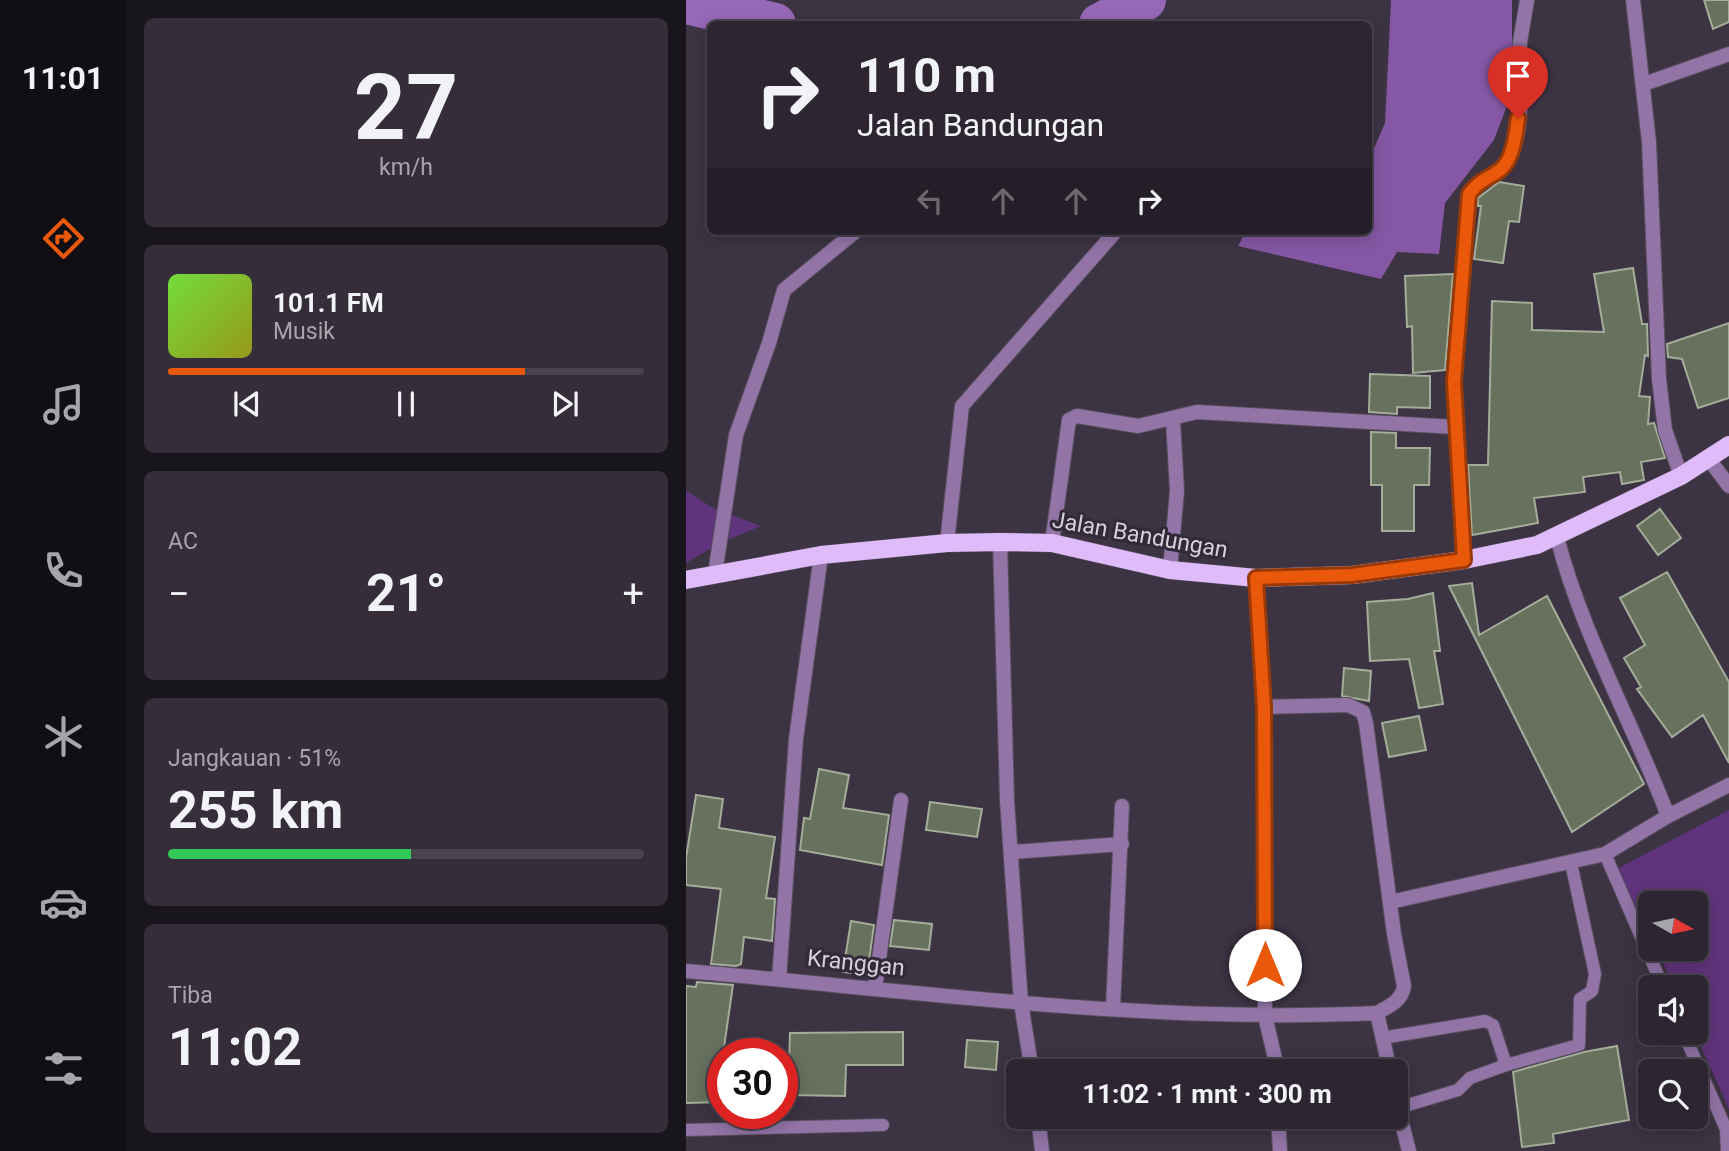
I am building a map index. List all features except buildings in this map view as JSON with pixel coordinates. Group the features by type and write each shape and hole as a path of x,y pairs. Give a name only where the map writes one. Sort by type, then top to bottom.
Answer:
{"main road":[{"name":"Jalan Bandungan","path":"686,580 821,555 947,543 1000,542 1052,543 1170,570 1256,578 1352,575 1464,560 1525,548 1557,537 1681,476 1729,445"}],"street":[{"path":"1464,560 1454,382 1469,194 1483,177 1502,169 1512,150 1521,102 1520,44 1527,0"},
{"path":"1633,0 1644,84 1659,379 1665,430 1681,476"},
{"path":"1644,84 1729,54"},
{"path":"715,574 736,435 769,343 784,290 851,235"},
{"path":"947,543 962,406 1112,235"},
{"path":"1052,543 1069,420 1077,416 1138,426 1173,420 1197,412 1455,427"},
{"path":"1170,570 1177,491 1173,420"},
{"path":"1708,458 1729,486"},
{"path":"1557,537 1591,636 1646,757 1668,816"},
{"path":"1000,542 1012,852 1021,1003 1030,1059"},
{"path":"779,979 796,739 821,555"},
{"path":"1256,578 1264,707 1265,1016 1275,1059"},
{"path":"1264,707 1348,705 1363,712 1404,986 1403,995 1377,1013 1387,1059"},
{"path":"1390,902 1605,854 1668,816 1729,785"},
{"path":"875,988 901,800"},
{"path":"1112,1008 1122,806"},
{"path":"1012,852 1122,844"},
{"name":"Kranggan","path":"686,971 1021,1003 1265,1016 1377,1013"},
{"path":"1039,1129 1042,1151"},
{"path":"1279,1129 1280,1151"},
{"path":"1403,1129 1409,1151"}],"lane":[{"path":"1605,854 1658,975"},
{"path":"1408,1101 1458,1090 1470,1078 1579,1045 1580,999 1592,991 1595,974 1571,863"},
{"path":"1382,1038 1485,1021 1493,1025 1506,1065"},
{"path":"1690,1045 1726,1129 1727,1151"},
{"path":"686,1130 883,1125"}],"shaded area":[{"path":"1391,0 1512,0 1512,92 1494,140 1445,203 1439,254 1397,252 1381,279 1238,246 1244,235 1372,235 1372,153 1385,123"},
{"path":"686,490 711,507 761,526 720,543 686,563"},
{"path":"1729,810 1729,1109 1700,1045 1708,1045 1708,975 1669,975 1662,961 1708,961 1708,891 1638,891 1638,910 1617,869"}],"waterway":[{"path":"1106,21 1145,0"},
{"path":"686,3 762,21"}],"route":[{"path":"1265,965 1264,707 1256,578 1352,575 1464,560 1454,382 1469,194 1483,177 1502,169 1512,150 1518,118"}]}
